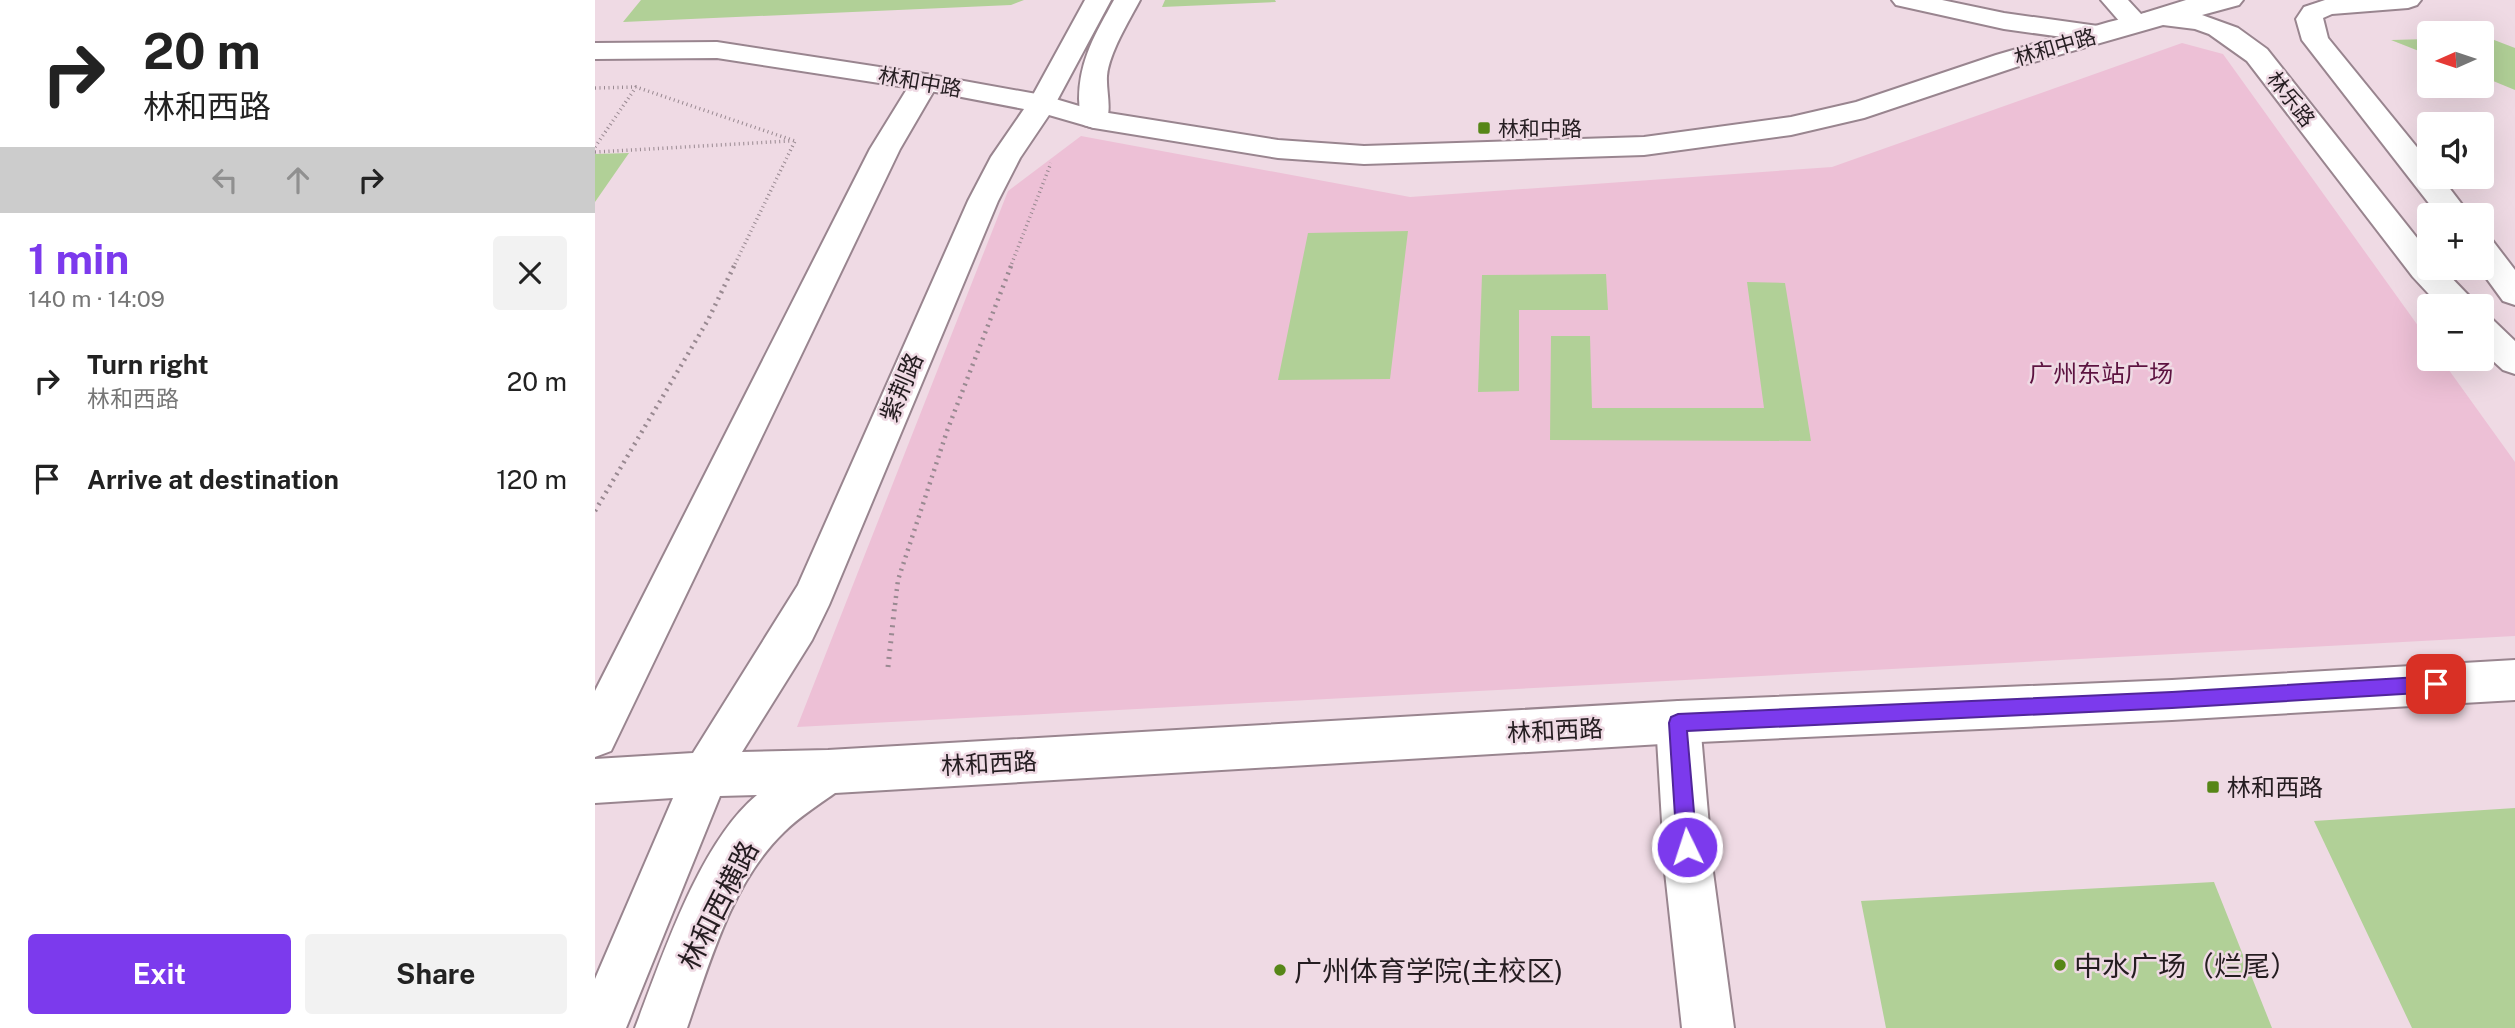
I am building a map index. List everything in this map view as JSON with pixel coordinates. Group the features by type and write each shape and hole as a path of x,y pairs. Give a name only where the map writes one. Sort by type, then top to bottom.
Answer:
{"main road":[{"name":"紫荆路","path":"706,774 736,720 797,628 815,593 908,369 983,201 1006,157 1042,104 1098,0"},
{"path":"1094,119 1093,74 1126,0"},
{"path":"1905,0 1976,16 2098,34"},
{"path":"2114,0 2136,24 2212,0"},
{"name":"林和中路","path":"595,51 717,50 925,82 1042,104 1094,119 1278,149 1364,155 1644,146 1803,124 1864,109 2006,61 2098,34 2230,0"},
{"path":"2408,0 2350,2 2320,7 2309,19 2315,40 2445,203"},
{"path":"1976,16 2006,61"},
{"name":"林乐路","path":"2136,24 2181,19 2195,21 2226,32 2257,55 2424,269 2448,294"},
{"path":"595,736 885,149 925,82"},
{"path":"2494,265 2515,293"},
{"path":"2494,341 2515,361"},
{"name":"林和西路","path":"595,780 706,774 828,772 1678,723 2172,700 2515,680"},
{"path":"1678,723 1689,872 1708,1028"},
{"name":"林和西横路","path":"661,1028 709,909 739,852 766,817 828,772"},
{"path":"600,1028 706,774"}],"path":[{"path":"595,88 636,87 795,141"},
{"path":"595,150 636,87"},
{"path":"595,150 795,141"},
{"path":"595,511 708,320 795,141"},
{"path":"888,667 898,580 947,432 1051,163"}],"green space":[{"name":"广州东站广场","path":"2182,43 2223,54 2417,324 2417,371 2450,371 2515,462 2515,636 797,727 1008,191 1081,136 1410,197 1832,167"}],"building":[{"path":"641,0 1024,0 1011,5 623,22"},
{"path":"1165,0 1275,0 1276,2 1162,7"},
{"path":"2417,39 2417,50 2391,40"},
{"path":"2494,40 2515,48 2515,90 2494,81"},
{"path":"629,153 595,202 595,154"},
{"path":"1408,231 1390,379 1278,380 1308,233"},
{"path":"1606,274 1608,310 1519,310 1519,391 1478,392 1482,275"},
{"path":"1747,282 1785,283 1811,441 1550,440 1551,336 1590,336 1592,408 1764,408"},
{"path":"2515,808 2515,1028 2412,1028 2314,821"},
{"name":"中水广场（烂尾）","path":"2214,882 2272,1028 1886,1028 1861,901"}],"place":[{"name":"林和中路","path":"1484,128"},
{"name":"林和西路","path":"2213,787"},
{"name":"中水广场（烂尾）","path":"2060,965"},
{"name":"广州体育学院(主校区)","path":"1280,970"}],"route":[{"path":"1687,847 1678,723 2172,700 2436,684"}]}
